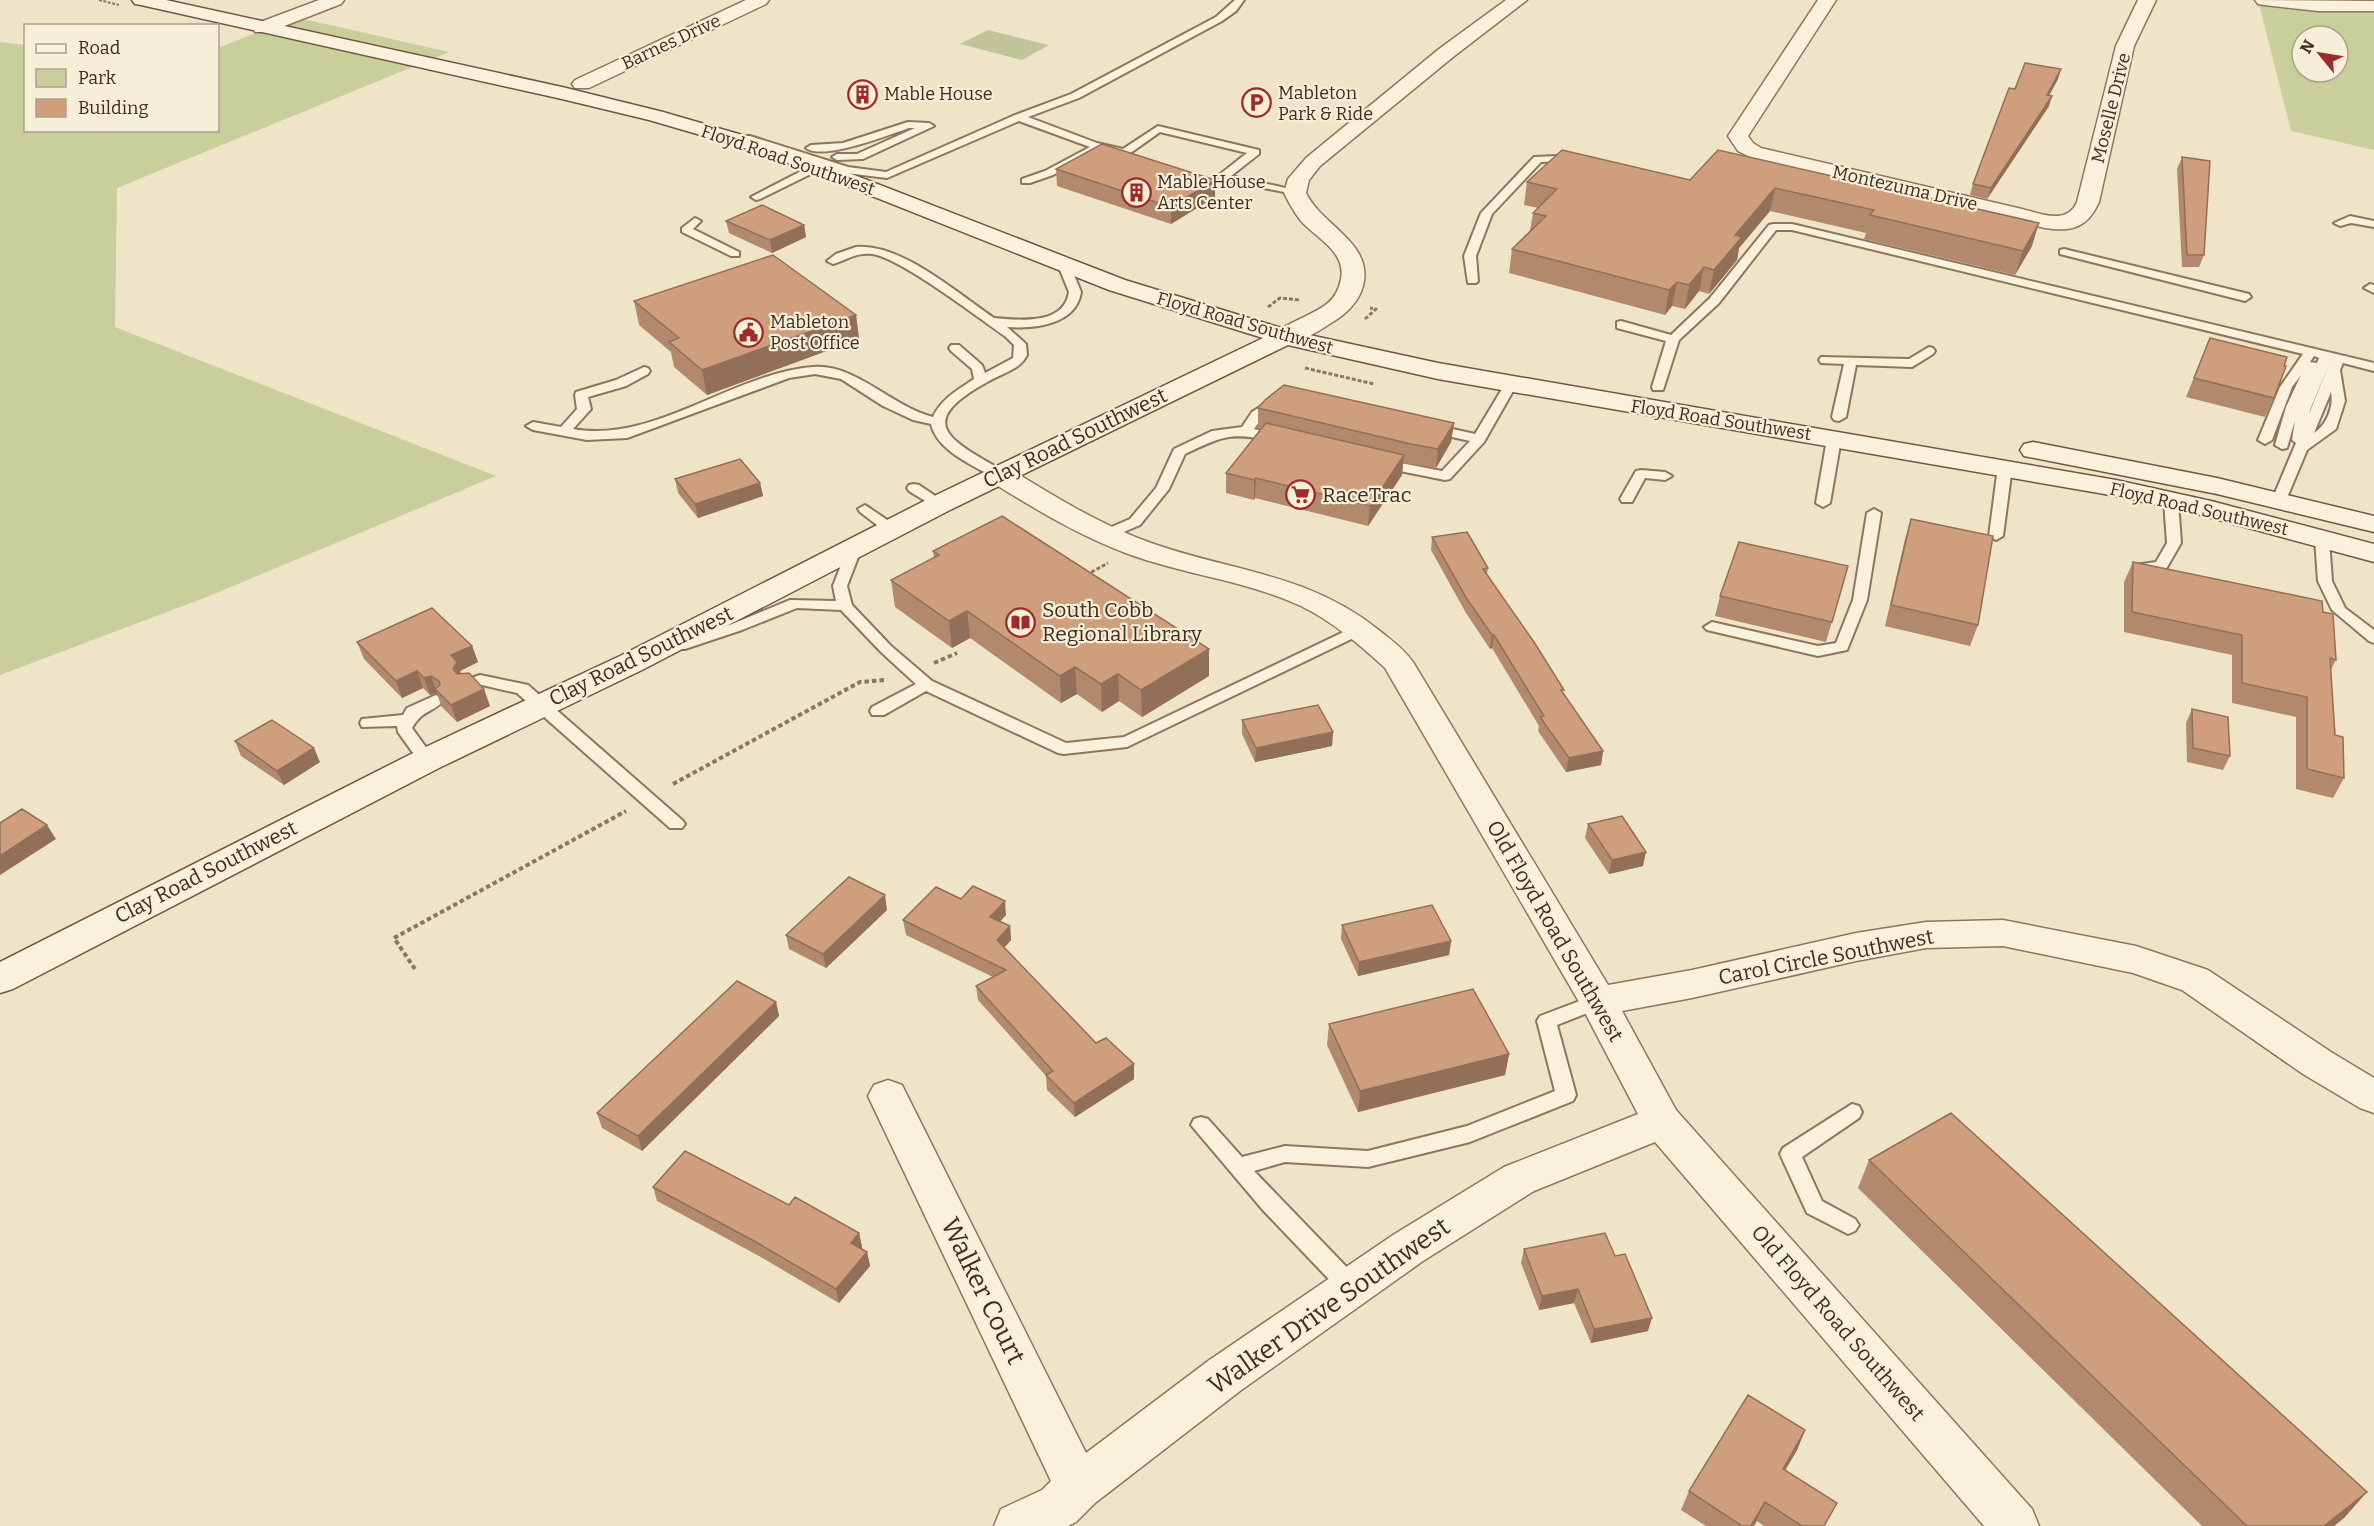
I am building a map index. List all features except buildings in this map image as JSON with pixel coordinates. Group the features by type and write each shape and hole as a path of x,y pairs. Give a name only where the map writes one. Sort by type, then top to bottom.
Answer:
{"street":[{"name":"Floyd Road Southwest","path":"141,0 562,93 716,133 822,157 887,175 1121,264 1183,285 1313,322 1504,361 1658,387 2005,468 2171,501 2374,554"},
{"name":"Floyd Road Southwest","path":"196,0 582,84 710,116 822,157 1064,265 1117,285 1285,337 1511,384 2091,460 2279,500 2374,524"},
{"path":"262,28 335,0"},
{"name":"Barnes Drive","path":"582,84 760,0"},
{"path":"1295,194 1299,179 1313,162 1446,53 1518,0"},
{"name":"Montezuma Drive","path":"1827,0 1738,136 1745,147 1754,153 2046,221 2068,222 2080,217"},
{"name":"Moselle Drive","path":"2080,217 2088,202 2125,46 2147,0"},
{"path":"2264,0 2318,6 2374,6"},
{"name":"Clay Road Southwest","path":"0,979 427,760 631,663 940,504 1285,337 1337,309 1347,298 1352,286 1354,266 1344,248 1301,209 1295,194"},
{"name":"Old Floyd Road Southwest","path":"1000,475 1110,548 1142,550 1299,594 1361,629 1397,662 1598,1001 1662,1122 2015,1526"},
{"name":"Carol Circle Southwest","path":"1598,1001 1692,984 1770,965 1914,937 2003,933 2136,960 2195,980 2318,1064 2374,1098"},
{"name":"Walker Court","path":"888,1096 1078,1487"},
{"name":"Walker Drive Southwest","path":"1018,1526 1059,1506 1078,1487 1224,1376 1408,1248 1520,1179 1662,1122"}],"lane":[{"path":"716,133 757,140 846,170 887,175 1019,117 1075,96 1219,19 1233,9 1240,0"},
{"path":"1019,117 1099,146 1126,153 1158,129 1255,152 1223,177 1295,194"},
{"path":"756,197 822,157 844,146 908,125 929,126 860,157 822,157"},
{"path":"1026,181 1049,173 1099,146"},
{"path":"1472,281 1470,256 1487,213 1538,159 1556,159"},
{"path":"2340,224 2350,219 2374,224"},
{"path":"695,221 686,230 735,254"},
{"path":"1658,387 1673,339 1689,326 1717,296 1773,227 1792,227 2325,358 2374,368"},
{"path":"833,261 858,250 888,254 1016,338 1021,349 1018,360 981,380 951,402 940,412 935,421 936,429 945,441 1000,475"},
{"path":"2064,252 2245,297"},
{"path":"985,318 1007,324 1030,324 1062,312 1071,304 1075,294 1075,288 1064,265"},
{"path":"1621,325 1673,339"},
{"path":"955,348 978,368 981,380"},
{"path":"1826,360 1912,363 1929,351"},
{"path":"2265,440 2286,387 2325,358"},
{"path":"2282,445 2292,407 2325,358"},
{"path":"2298,450 2329,429 2339,401 2325,358"},
{"path":"2279,500 2298,450 2303,410 2325,358"},
{"path":"1823,503 1851,361"},
{"path":"533,426 587,436 627,434 786,375 815,370 845,376 888,403 918,417 935,421"},
{"path":"564,432 584,409 581,395 621,383 644,371"},
{"path":"1362,459 1444,476 1479,439 1511,384"},
{"path":"1246,431 1257,415 1280,398 1290,398"},
{"path":"1412,424 1479,439"},
{"path":"1110,548 1162,489 1179,452 1217,434 1246,431 1292,442"},
{"path":"1996,536 2005,468"},
{"path":"1627,499 1641,474 1665,476"},
{"path":"914,488 940,504"},
{"path":"2140,568 2161,566 2174,543 2171,501"},
{"path":"865,509 891,529"},
{"path":"1712,627 1818,651 1842,647 1860,600 1874,513"},
{"path":"2322,539 2325,581 2339,610 2374,639"},
{"path":"855,547 840,586 845,606 886,649 926,685 1064,749 1127,742 1361,629"},
{"path":"631,663 736,627 795,603 845,606"},
{"path":"469,685 480,680 522,689 676,824"},
{"path":"878,711 926,685"},
{"path":"427,760 404,728 413,712 436,700"},
{"path":"368,723 408,720"},
{"path":"1238,1167 1286,1154 1368,1159 1470,1134 1566,1095 1547,1021 1598,1001"},
{"path":"1848,1225 1814,1207 1790,1154 1852,1112"},
{"path":"1201,1125 1269,1203 1351,1287"}],"path":[{"path":"1084,576 1110,548"},
{"path":"928,666 957,653"},
{"path":"673,784 860,681 886,680"},
{"path":"415,969 394,939 629,809"}],"green space":[{"path":"2258,0 2374,0 2374,150 2291,131"},
{"path":"295,17 449,52 117,188 115,327 496,476 207,597 0,675 0,42 24,45 24,132 219,132 219,48"},
{"path":"988,30 1049,45 1022,60 960,44"}],"place":[{"name":"Mable House","path":"863,94"},
{"name":"Mableton Park & Ride","path":"1257,103"},
{"name":"Mable House Arts Center","path":"1136,192"},
{"name":"Mableton Post Office","path":"749,332"},
{"name":"RaceTrac","path":"1301,495"},
{"name":"South Cobb Regional Library","path":"1021,622"}]}
